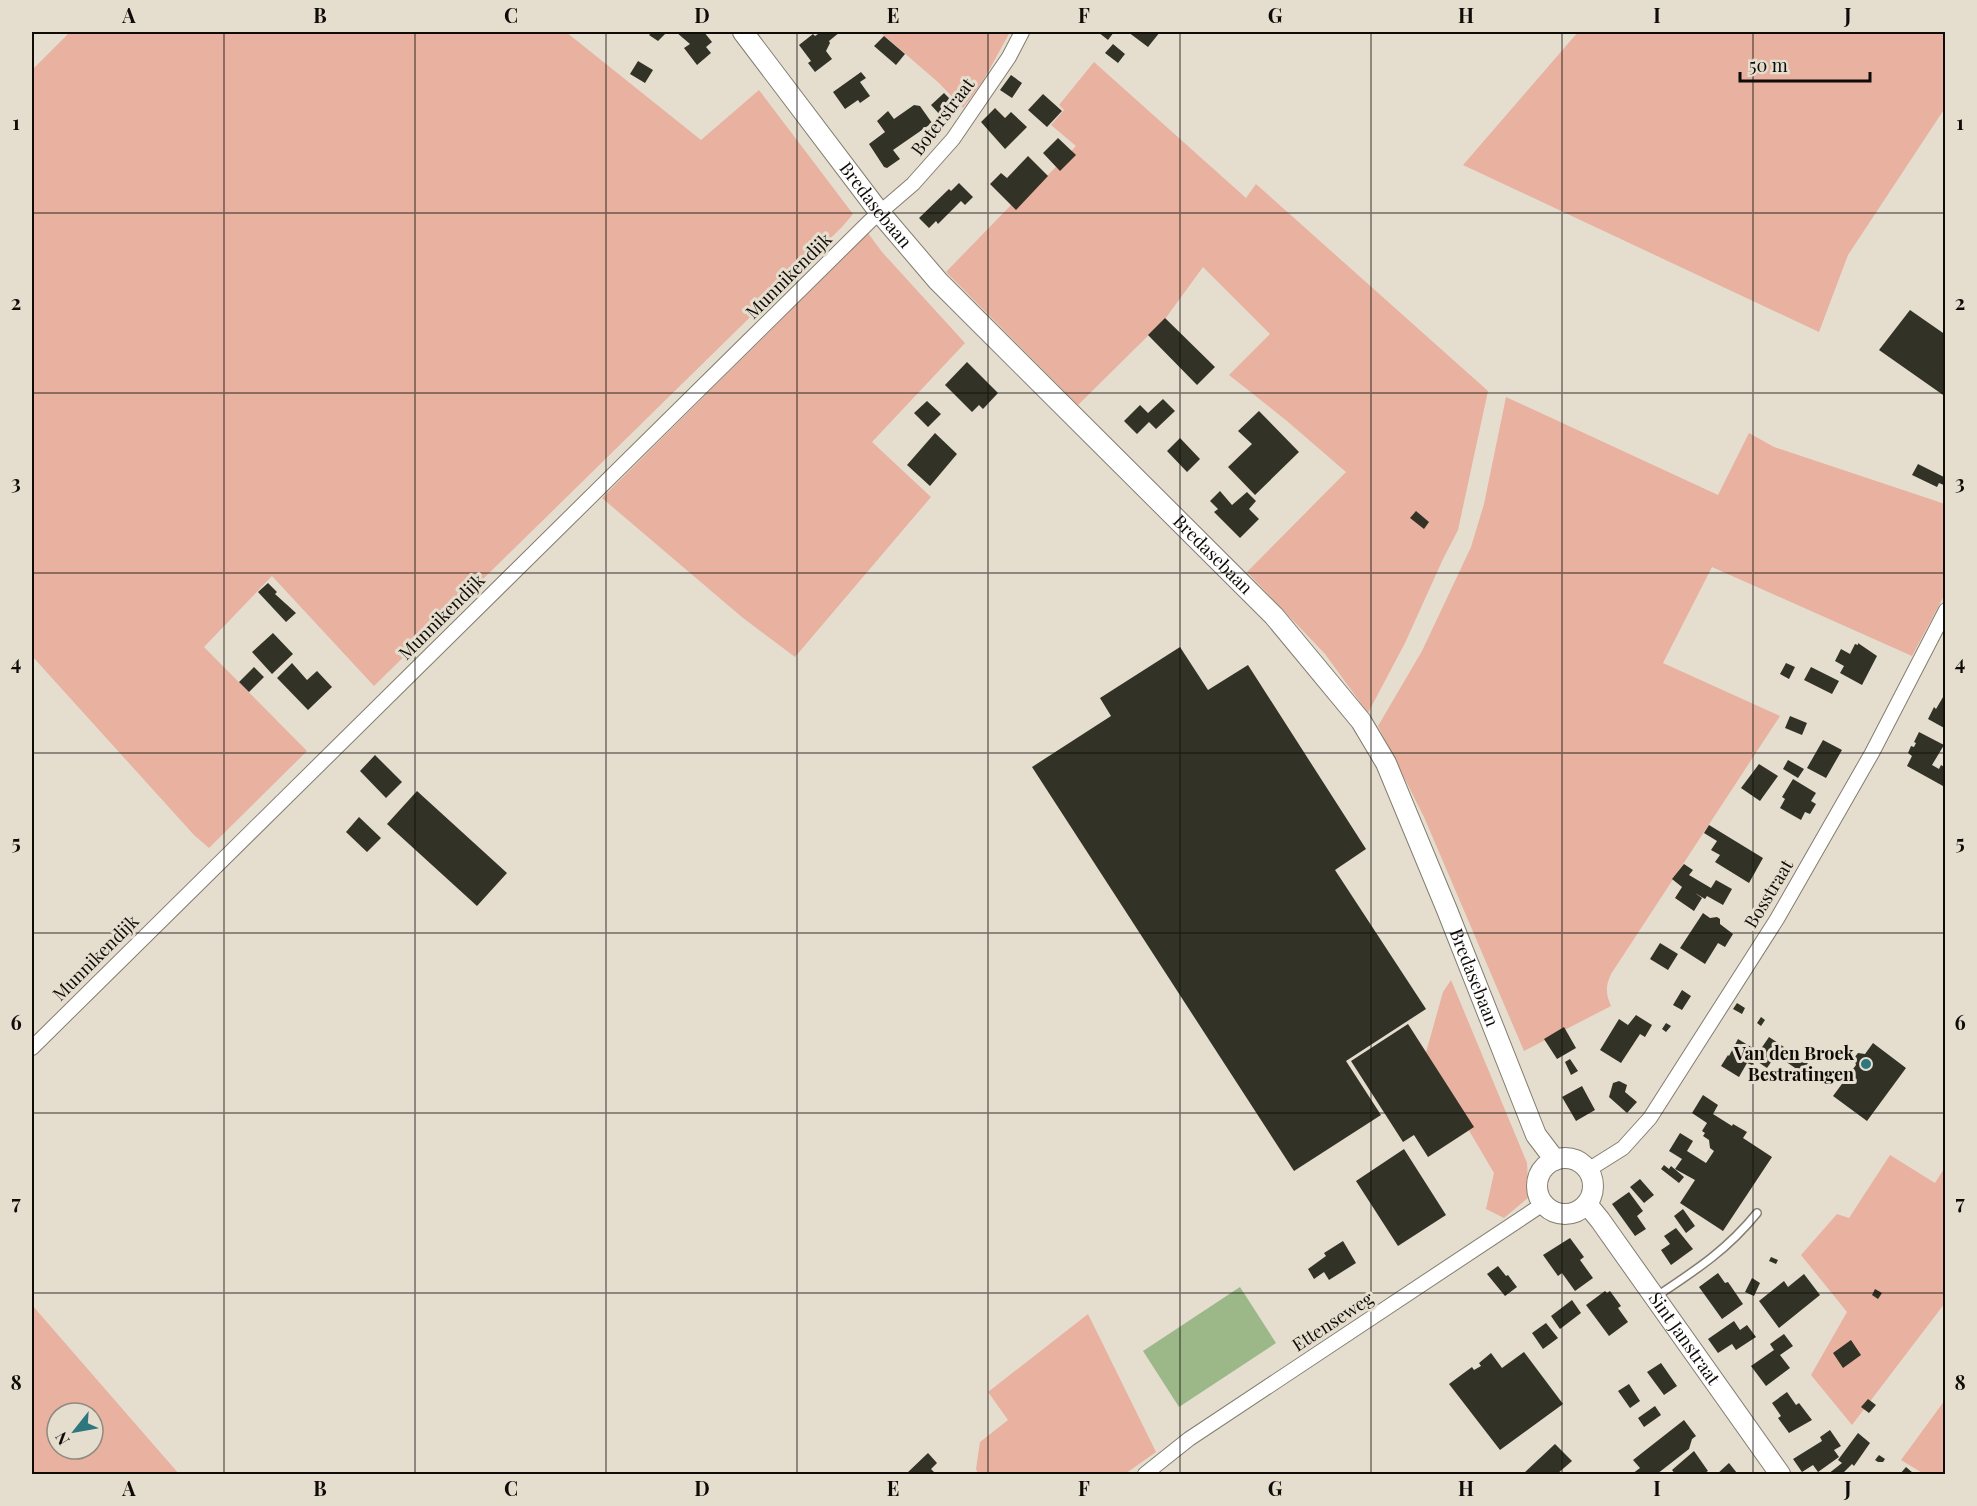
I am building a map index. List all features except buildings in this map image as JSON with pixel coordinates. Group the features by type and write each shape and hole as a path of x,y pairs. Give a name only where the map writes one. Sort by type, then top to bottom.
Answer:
{"street":[{"name":"Bredasebaan","path":"744,32 880,213 938,281 1274,616 1361,721 1390,773 1536,1136 1554,1160"},
{"name":"Boterstraat","path":"880,213 913,184 954,139 1009,57 1022,32"},
{"name":"Munnikendijk","path":"32,1048 880,213"},
{"name":"Bosstraat","path":"1588,1170 1623,1148 1650,1118 1777,919 1872,753 1946,610"},
{"path":"1567,1158 1579,1161 1588,1170 1593,1181 1592,1194 1587,1204 1577,1212 1566,1214 1555,1212 1544,1204 1538,1193 1538,1182 1542,1171 1554,1160 1567,1158"},
{"name":"Ettenseweg","path":"1145,1474 1189,1439 1544,1204"},
{"name":"Sint Janstraat","path":"1587,1204 1780,1474"}],"lane":[{"path":"1654,1297 1722,1251 1757,1213"}],"shaded area":[{"path":"70,32 566,32 701,140 759,90 853,214 374,686 272,576 204,647 307,751 209,848 194,835 32,656 32,70"},
{"path":"880,32 1010,32 983,81 963,108 939,83"},
{"path":"1578,32 1945,32 1945,108 1848,255 1819,332 1463,165"},
{"path":"1094,62 1246,198 1256,184 1488,391 1458,530 1405,643 1368,713 1325,654 1247,572 1346,472 1229,375 1270,334 1203,267 1165,319 1078,405 946,272 1011,205 1016,208 1076,146 1051,125 1064,110 1059,105"},
{"path":"868,233 882,252 965,343 872,442 931,497 795,657 743,618 602,498"},
{"path":"1506,397 1718,495 1749,433 1774,447 1945,504 1945,594 1912,656 1712,567 1663,663 1780,716 1611,974 1607,990 1611,1006 1524,1051 1424,817 1378,726 1422,651 1471,547 1484,504"},
{"path":"1451,980 1527,1163 1529,1197 1504,1218 1486,1209 1494,1173 1425,1056 1443,992"},
{"path":"1890,1155 1935,1183 1945,1167 1945,1303 1852,1425 1811,1375 1847,1312 1801,1255 1837,1214 1849,1218"},
{"path":"1240,1287 1276,1343 1179,1407 1143,1351"},
{"path":"32,1305 179,1474 32,1474"},
{"path":"1088,1314 1156,1452 1125,1474 978,1474 976,1469 980,1442 1008,1420 988,1392"},
{"path":"1945,1400 1945,1474 1924,1474 1901,1460"}],"place":[{"name":"Van den Broek Bestratingen","path":"1866,1064"}]}
